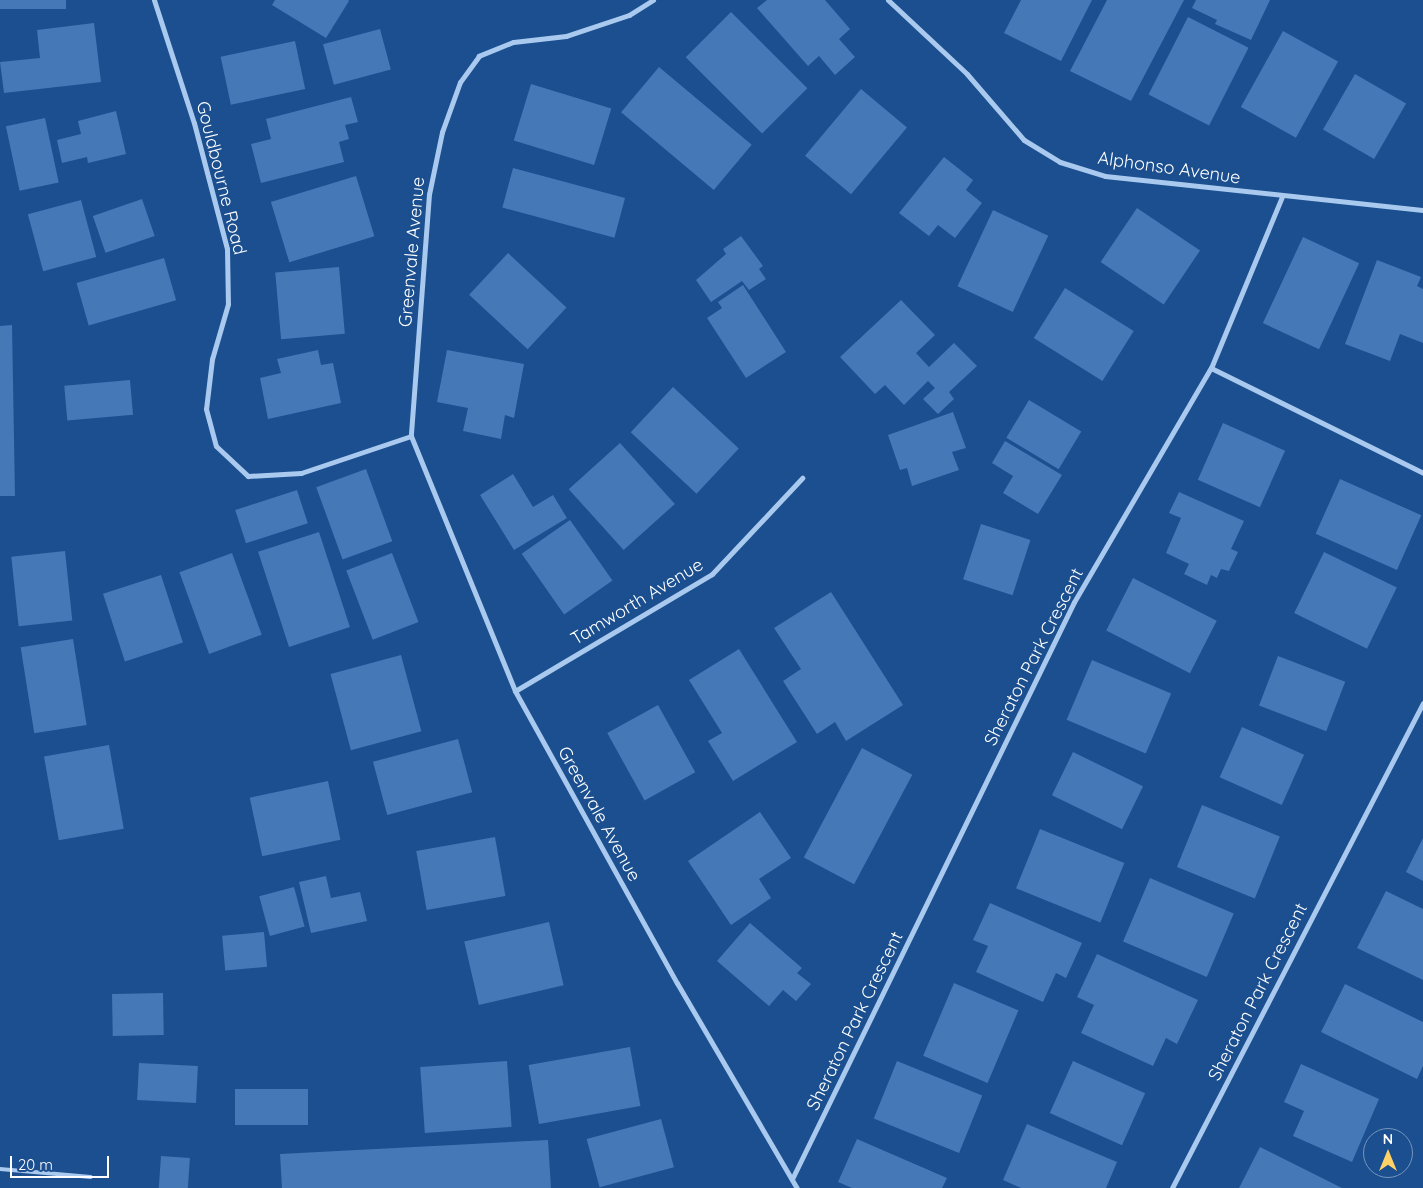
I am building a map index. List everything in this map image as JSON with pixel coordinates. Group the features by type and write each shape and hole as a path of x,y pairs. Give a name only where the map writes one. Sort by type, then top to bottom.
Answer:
{"street":[{"name":"Gouldbourne Road","path":"154,0 194,123 228,249 231,283 228,304 212,360 206,410 216,446 248,476 301,473 411,436"},
{"name":"Greenvale Avenue","path":"653,0 629,15 566,36 513,42 478,56 460,82 442,132 429,194 411,436 515,691 677,983 797,1188"},
{"name":"Alphonso Avenue","path":"888,0 967,74 1024,140 1060,162 1105,176 1282,197 1423,210"},
{"name":"Sheraton Park Crescent","path":"792,1179 1074,602 1211,368 1282,197"},
{"path":"1211,368 1423,473"},
{"name":"Tamworth Avenue","path":"515,691 712,574 802,478"},
{"name":"Sheraton Park Crescent","path":"1172,1188 1423,703"}],"lane":[{"path":"0,1169 91,1177"}],"building":[{"path":"0,0 66,0 66,9 0,9"},
{"path":"275,0 349,1 326,38 272,5"},
{"path":"767,0 825,0 850,29 839,39 855,57 835,75 819,56 808,66 757,8"},
{"path":"1021,0 1092,0 1061,61 1004,33"},
{"path":"1107,0 1184,0 1131,101 1070,71"},
{"path":"1196,0 1270,0 1251,40 1215,24 1217,20 1192,8"},
{"path":"731,12 807,88 762,134 686,57"},
{"path":"1188,17 1249,48 1209,125 1149,95"},
{"path":"94,23 101,82 4,93 0,62 40,58 37,30"},
{"path":"380,29 391,70 334,85 323,44"},
{"path":"1283,31 1338,62 1296,138 1241,107"},
{"path":"295,41 305,89 231,105 221,57"},
{"path":"659,67 752,145 714,190 621,112"},
{"path":"1355,74 1406,104 1374,159 1323,129"},
{"path":"531,84 611,109 594,165 514,140"},
{"path":"861,89 907,128 851,194 805,156"},
{"path":"351,97 358,122 345,125 349,139 339,142 344,162 261,183 251,144 271,139 266,119"},
{"path":"116,111 126,154 88,163 87,157 62,163 57,140 81,134 78,121"},
{"path":"45,118 59,183 20,191 6,126"},
{"path":"944,157 973,180 966,190 982,203 955,238 938,225 929,236 899,213"},
{"path":"513,168 625,198 614,238 502,208"},
{"path":"356,176 374,236 289,262 271,202"},
{"path":"142,199 155,236 106,253 93,216"},
{"path":"81,200 96,257 43,271 28,214"},
{"path":"1137,208 1200,250 1164,304 1101,262"},
{"path":"993,210 1048,236 1013,312 958,286"},
{"path":"741,236 763,266 759,269 766,279 749,290 742,281 711,302 696,280 726,254 723,249"},
{"path":"1303,237 1359,263 1319,349 1263,323"},
{"path":"508,253 567,308 528,349 469,295"},
{"path":"164,258 176,300 89,325 77,283"},
{"path":"1377,260 1421,277 1417,286 1423,289 1423,343 1400,334 1390,361 1345,344"},
{"path":"339,267 345,334 281,339 275,273"},
{"path":"743,285 786,352 746,378 707,318 722,308 718,302"},
{"path":"1065,288 1134,331 1102,381 1034,338"},
{"path":"901,300 935,335 916,353 929,367 954,343 977,366 949,392 954,399 938,414 923,399 935,388 928,381 904,405 885,385 875,394 840,357"},
{"path":"12,325 15,496 0,496 0,326"},
{"path":"318,350 321,365 333,363 341,403 268,419 260,378 281,373 277,359"},
{"path":"447,350 524,364 514,418 505,415 501,439 463,431 468,408 437,402"},
{"path":"130,380 133,415 67,421 64,386"},
{"path":"673,387 739,448 697,494 631,432"},
{"path":"1029,400 1081,431 1059,469 1006,438"},
{"path":"953,412 966,448 952,452 959,470 912,486 907,468 900,470 888,435"},
{"path":"1223,423 1285,451 1260,507 1198,480"},
{"path":"1005,441 1062,475 1038,514 1003,493 1013,476 992,463"},
{"path":"620,443 675,504 624,550 569,489"},
{"path":"366,469 392,541 343,559 316,487"},
{"path":"513,474 533,507 553,495 567,518 514,550 480,495"},
{"path":"1340,479 1421,515 1397,570 1316,534"},
{"path":"297,490 308,523 246,543 235,510"},
{"path":"1179,492 1244,521 1231,549 1238,552 1229,571 1221,569 1217,578 1211,575 1207,585 1184,574 1189,564 1166,553 1181,518 1169,513"},
{"path":"570,520 612,581 564,614 522,554"},
{"path":"981,524 1030,540 1013,595 963,579"},
{"path":"319,532 350,627 289,647 258,552"},
{"path":"65,551 72,621 19,626 11,557"},
{"path":"1324,552 1397,588 1367,649 1294,613"},
{"path":"232,553 262,635 209,654 179,572"},
{"path":"392,553 419,622 373,640 346,571"},
{"path":"161,575 183,643 125,661 103,594"},
{"path":"1133,578 1217,621 1190,673 1106,631"},
{"path":"831,592 903,705 846,741 835,722 817,734 783,681 801,669 774,628"},
{"path":"73,639 87,725 34,733 21,647"},
{"path":"739,649 797,742 733,781 708,741 722,733 689,680"},
{"path":"401,655 421,731 351,750 330,674"},
{"path":"1278,656 1345,682 1326,731 1259,705"},
{"path":"1092,660 1171,694 1146,753 1067,720"},
{"path":"658,705 695,772 645,800 607,733"},
{"path":"1242,727 1304,755 1282,805 1220,777"},
{"path":"458,739 472,792 387,815 373,762"},
{"path":"109,745 124,829 59,840 44,756"},
{"path":"862,748 912,775 854,884 804,857"},
{"path":"1073,752 1143,786 1122,829 1052,795"},
{"path":"328,781 340,840 262,856 250,798"},
{"path":"1202,805 1280,836 1255,899 1177,867"},
{"path":"760,812 791,858 759,879 771,898 731,925 688,861"},
{"path":"1040,829 1124,863 1100,922 1016,888"},
{"path":"495,837 505,896 427,910 416,851"},
{"path":"1423,838 1423,881 1406,872"},
{"path":"326,876 331,898 360,892 367,921 311,933 299,882"},
{"path":"1150,878 1234,914 1207,977 1123,942"},
{"path":"294,887 305,927 270,936 259,896"},
{"path":"1386,891 1423,909 1423,980 1357,948"},
{"path":"990,903 1082,943 1066,978 1056,973 1043,1002 976,972 988,946 973,940"},
{"path":"549,922 564,985 479,1005 464,942"},
{"path":"750,923 802,968 797,973 811,984 796,1001 783,990 769,1006 717,961"},
{"path":"264,932 267,967 225,971 222,936"},
{"path":"1097,954 1198,1000 1177,1044 1166,1038 1153,1066 1081,1033 1094,1005 1077,997"},
{"path":"954,983 1018,1010 988,1083 923,1056"},
{"path":"1345,984 1423,1022 1423,1066 1417,1079 1321,1032"},
{"path":"163,993 164,1035 113,1036 112,994"},
{"path":"630,1047 640,1106 539,1124 529,1065"},
{"path":"507,1061 512,1127 425,1133 420,1067"},
{"path":"897,1061 982,1095 959,1153 874,1118"},
{"path":"1073,1061 1145,1093 1122,1145 1050,1113"},
{"path":"139,1063 198,1066 196,1103 137,1100"},
{"path":"1301,1064 1379,1099 1367,1128 1363,1128 1363,1136 1352,1162 1293,1136 1304,1111 1284,1102"},
{"path":"235,1089 308,1089 308,1125 235,1125"},
{"path":"661,1119 674,1167 600,1187 587,1139"},
{"path":"1027,1124 1117,1162 1106,1188 1021,1188 1003,1180"},
{"path":"857,1139 947,1178 942,1188 852,1188 838,1182"},
{"path":"548,1140 551,1188 282,1188 280,1154"},
{"path":"1260,1147 1342,1188 1239,1188"},
{"path":"161,1156 190,1158 188,1188 159,1188"}]}
